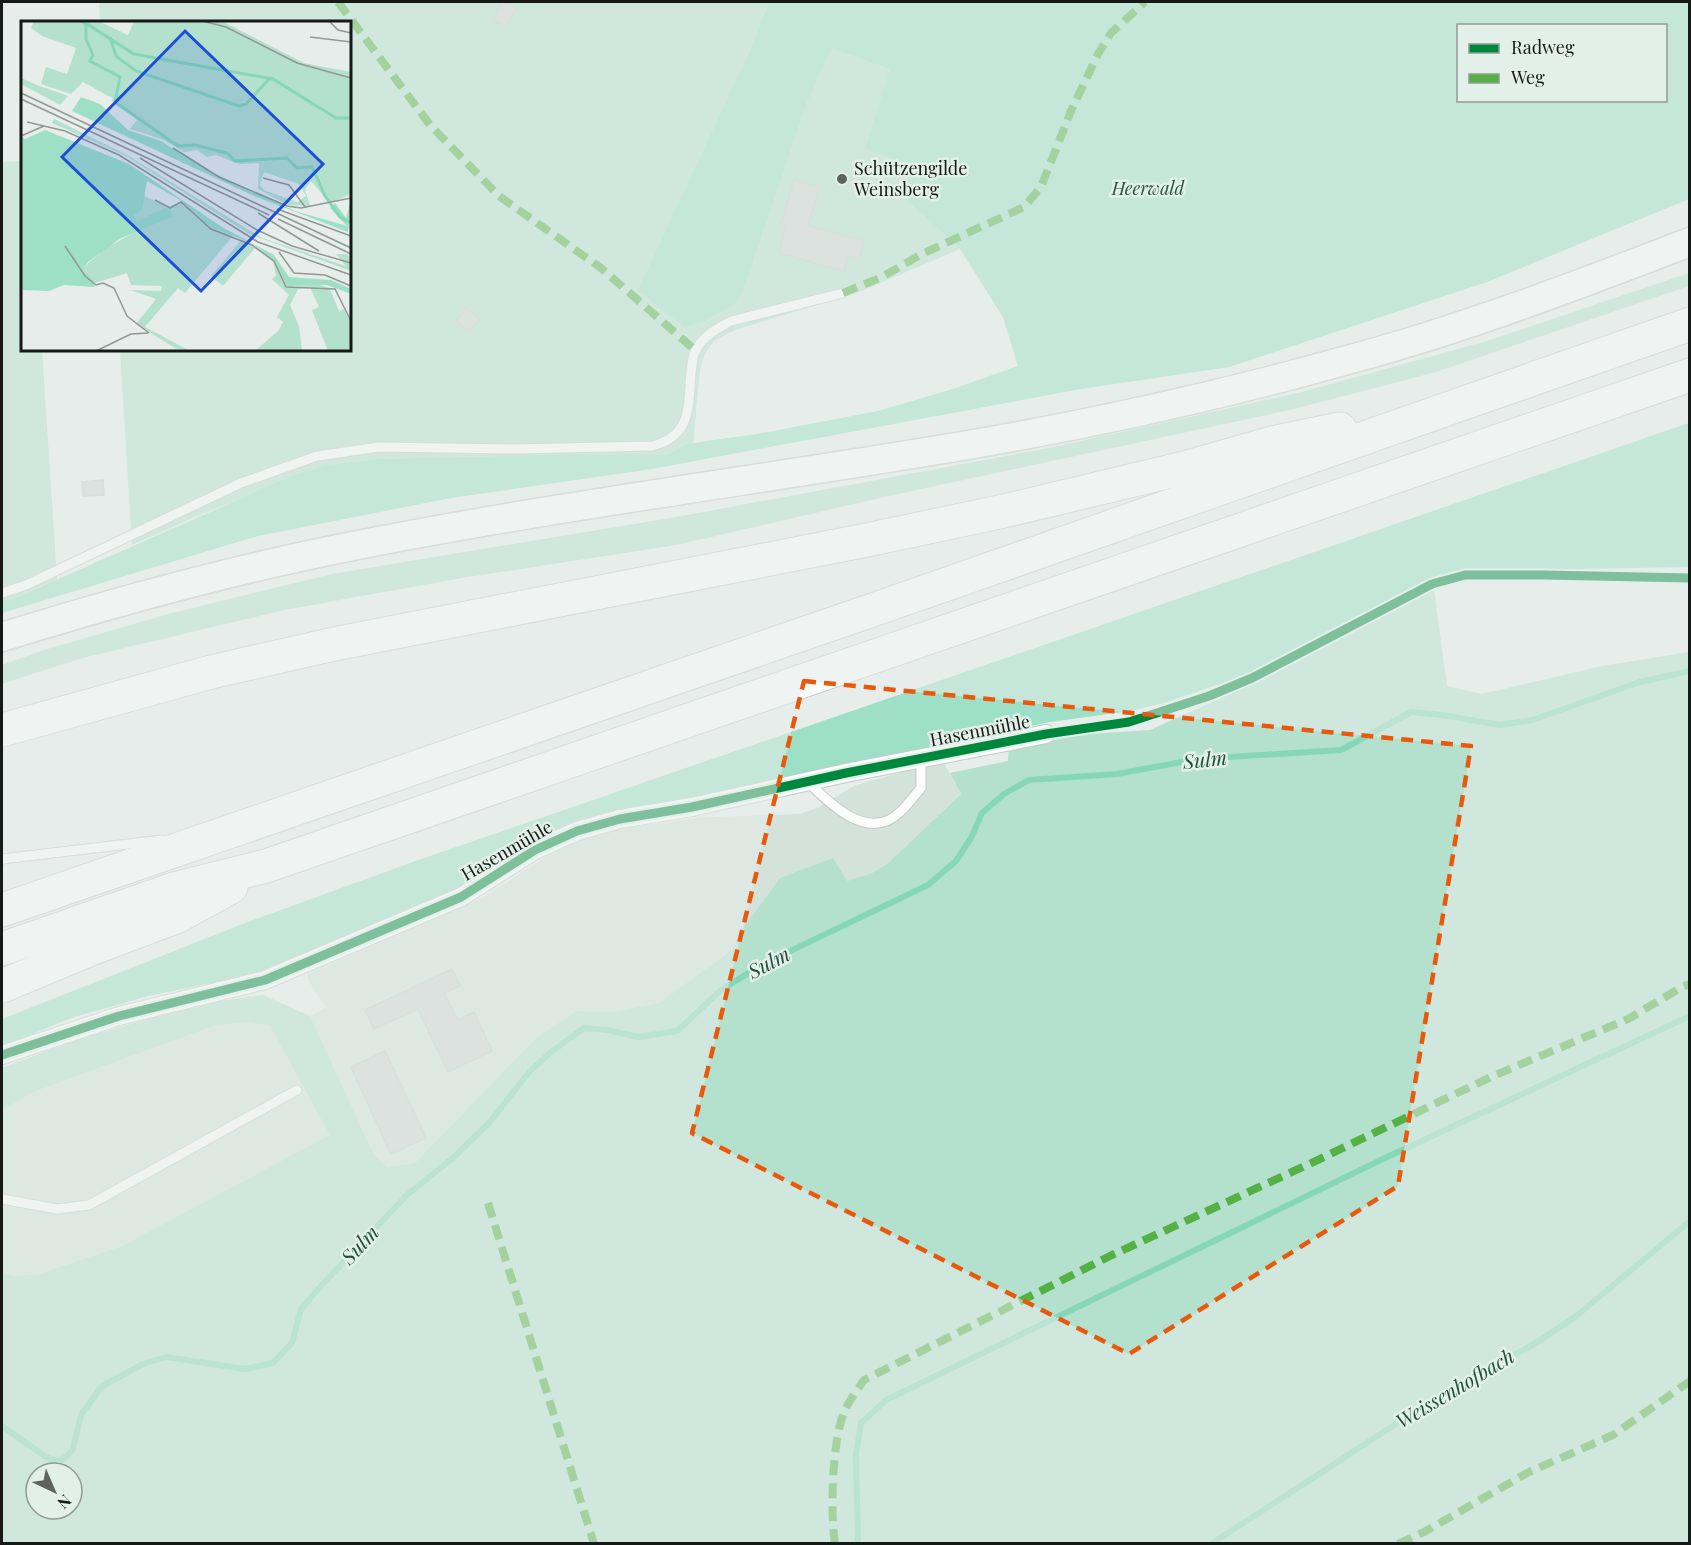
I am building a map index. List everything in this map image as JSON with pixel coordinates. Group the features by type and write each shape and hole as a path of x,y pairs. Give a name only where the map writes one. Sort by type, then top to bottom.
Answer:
{"highway":[{"path":"2,910 898,601 1689,324"},
{"path":"2,949 174,890 266,866 1689,375"},
{"path":"2,730 211,672 334,644 797,555 1185,468 1272,443 1459,404"},
{"path":"2,986 178,916 266,866"}],"main road":[{"path":"2,638 203,579 345,547 620,499 970,445 1158,408 1385,349 1565,291 1689,242"}],"street":[{"name":"Hasenmühle","path":"2,1055 119,1016 265,980 461,897 536,850 577,831 620,819 692,807 807,781 1046,734"}],"lane":[{"path":"2,593 26,585 241,483 317,456 379,447 528,449 652,446 667,443 682,428 688,409 695,350 705,338 718,327 731,321 843,293"},
{"path":"807,781 833,807 859,821 879,824 898,815 921,788 921,759"},
{"path":"180,837 227,832"},
{"path":"2,859 169,839"},
{"path":"2,1199 57,1209 89,1205 297,1090"}],"highlighted area":[{"path":"804,681 1471,746 1398,1186 1129,1354 692,1133"}],"shaded area":[{"path":"943,761 961,794 887,864 872,873 847,881 780,878 744,927 732,950 659,1003 612,1012 577,1011 537,1037 415,1163 387,1167 373,1153 310,1016 326,1007 308,980 307,974 484,897 548,855 588,837 619,829 694,818 800,814 817,808 856,785"},
{"path":"250,1022 270,1026 331,1135 122,1246 39,1274 14,1276 2,1273 2,1110 36,1091 216,1025"}],"green space":[{"path":"99,2 769,2 748,55 753,263 807,103 830,47 891,69 902,162 903,197 960,249 859,292 735,330 714,341 705,353 700,369 693,443 686,444 667,455 376,459 327,465 199,515 132,545 120,351 351,351 351,21 100,21"},
{"name":"Heerwald","path":"769,2 1689,2 1689,199 1487,282 1229,367 1081,389 652,469 451,498 258,536 2,613 2,601 20,596 287,478 327,465 376,459 667,455 686,444 763,433 878,411 953,389 1018,366 1003,317 960,249 903,197 902,162 865,149 890,69 831,48 807,103 753,263 737,303 702,322 684,327 638,290 748,55"},
{"path":"21,161 21,351 42,351 57,579 20,596 2,601 2,162"},
{"path":"1689,273 1689,286 1436,372 1294,409 884,497 676,545 462,578 284,610 82,658 2,684 2,665 44,650 172,613 332,574 677,517 1049,448 1298,393 1487,341"},
{"path":"1689,423 1689,567 1464,571 1412,588 1255,672 1164,703 1130,711 1050,722 699,797 606,812 569,828 455,892 265,972 148,996 71,1018 2,1047 2,1019 245,923 410,863"},
{"path":"1434,590 1447,686 1482,694 1602,666 1689,652 1689,1543 2,1543 2,1273 14,1276 39,1274 122,1246 330,1135 270,1026 250,1022 216,1025 36,1091 2,1110 2,1068 79,1039 200,1004 263,995 310,1016 373,1153 387,1167 415,1163 537,1037 577,1011 612,1012 659,1003 732,950 744,927 780,878 833,858 847,881 872,873 887,864 961,794 950,773 1008,761 1009,747 1090,734 1150,730 1259,681"}],"building":[{"path":"502,2 516,8 507,27 493,20"},
{"path":"794,180 819,187 808,226 864,241 859,259 848,256 844,271 779,253 786,226 781,225"},
{"path":"466,308 480,319 469,331 456,321"},
{"path":"103,480 104,495 83,496 82,482"},
{"path":"452,969 460,986 444,993 458,1020 474,1012 492,1051 448,1072 418,1009 374,1029 365,1010"},
{"path":"385,1051 426,1138 391,1154 351,1067"}],"waterway":[{"name":"Sulm","path":"2,1426 46,1457 59,1462 73,1449 81,1415 101,1387 143,1364 166,1357 245,1369 273,1363 292,1343 301,1309 319,1288 407,1195 454,1157 489,1123 530,1071 551,1052 584,1028 639,1037 677,1031 721,990 763,964 928,885 956,861 971,838 982,813 1004,794 1029,780 1117,774 1198,759 1341,750 1411,712 1500,725 1532,720 1640,682 1690,671"},
{"path":"858,1544 856,1455 861,1423 886,1400 1385,1158 1690,1016"},
{"name":"Weissenhofbach","path":"1211,1544 1399,1422 1536,1343 1575,1317 1690,1221"}],"marked path":[{"path":"338,2 430,125 499,196 601,268 695,350"},
{"path":"843,293 882,277 922,254 1024,207 1041,187 1071,111 1098,54 1111,33 1145,2"},
{"path":"835,1544 833,1474 838,1436 846,1408 864,1380 1112,1255 1493,1076 1628,1019 1690,984"},
{"path":"488,1203 594,1544"},
{"path":"1398,1544 1424,1532 1529,1472 1613,1435 1690,1381"}],"cycle path":[{"path":"2,1055 119,1016 265,980 461,897 535,850 577,831 620,819 692,807 846,773 1046,734 1129,722 1209,696 1252,678 1432,584 1465,575 1690,578"}],"place":[{"name":"Schützengilde Weinsberg","path":"842,179"}]}
